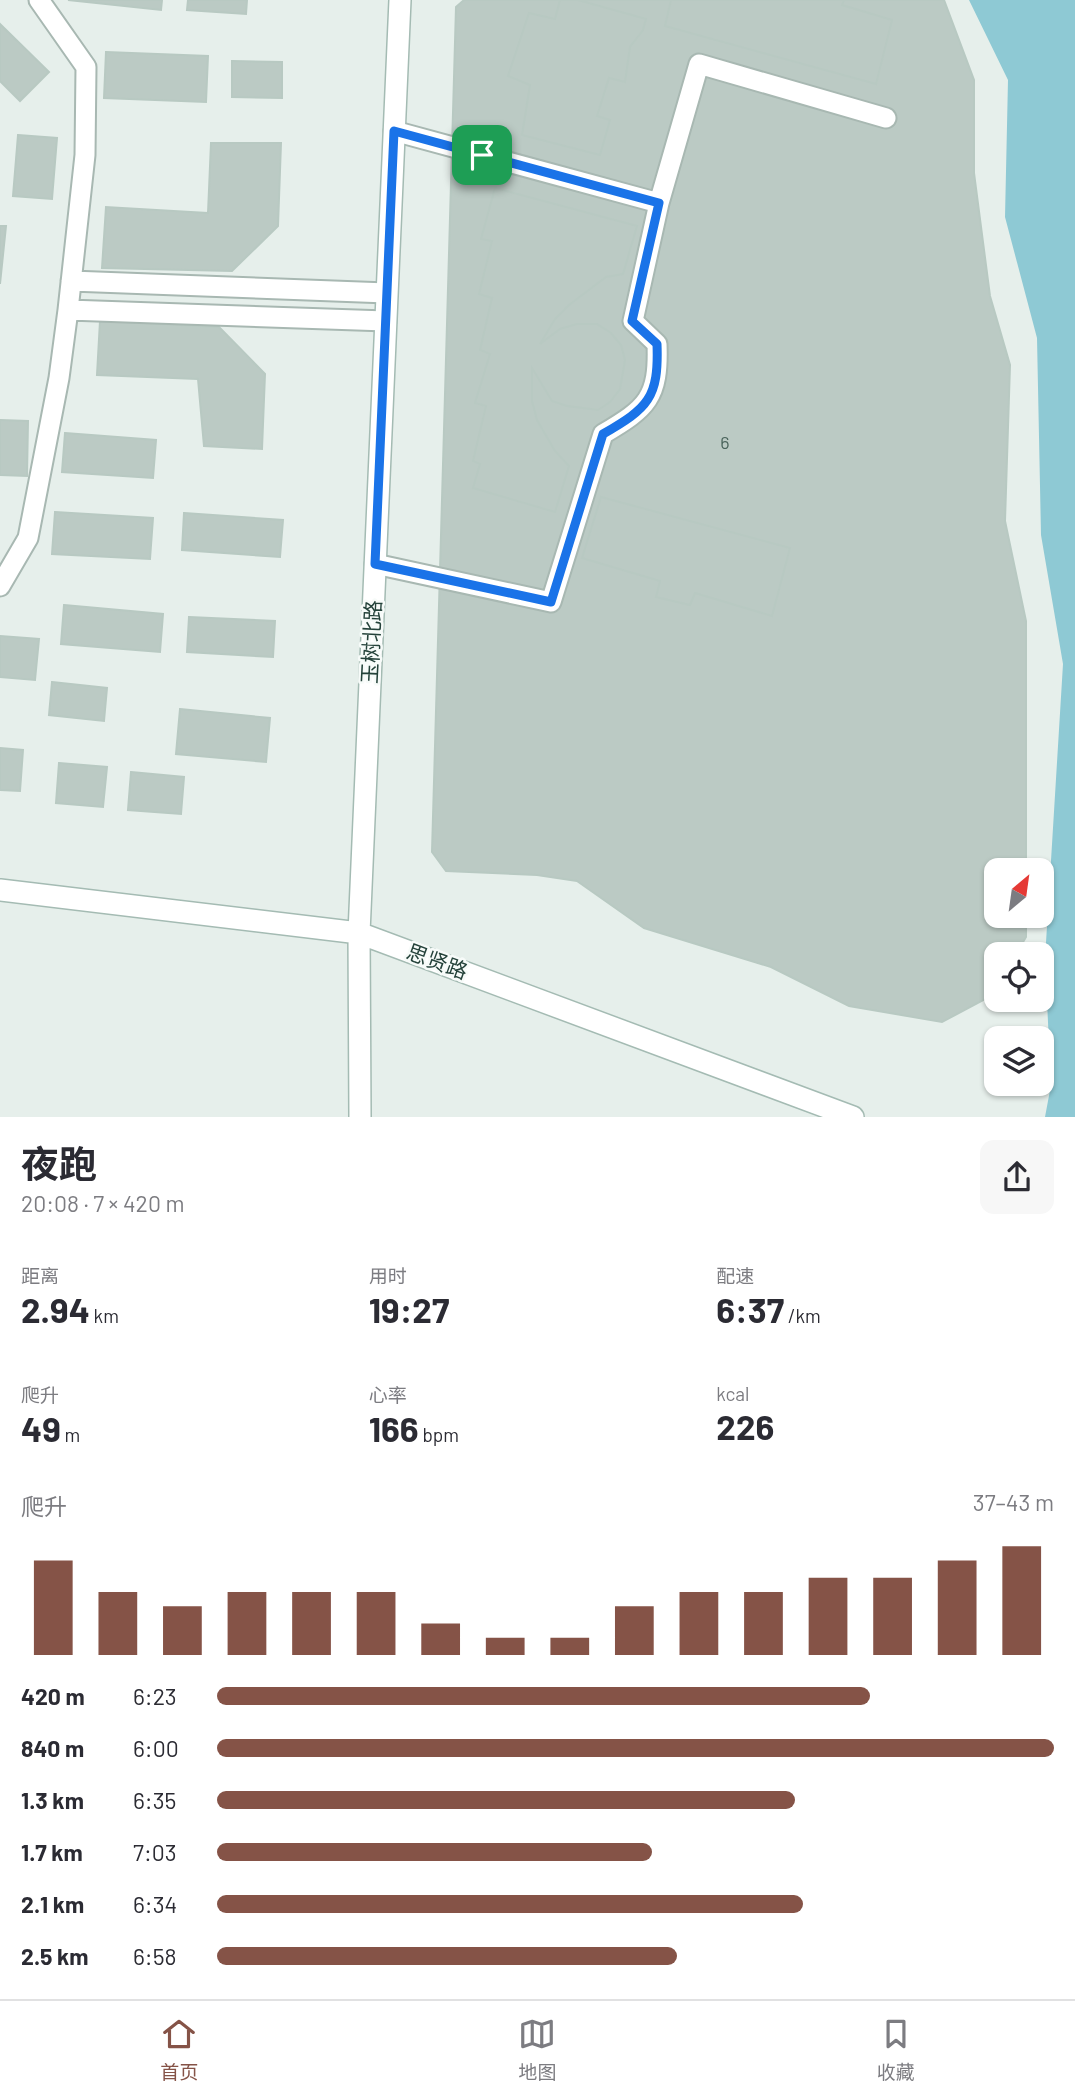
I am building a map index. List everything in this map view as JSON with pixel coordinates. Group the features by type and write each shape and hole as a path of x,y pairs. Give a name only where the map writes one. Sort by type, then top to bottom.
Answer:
{"main road":[{"name":"玉树北路","path":"360,1117 359,933 400,0"},
{"name":"思贤路","path":"0,890 359,933 853,1117"}],"street":[{"path":"0,586 28,538 59,378 85,155 86,66 39,0"},
{"path":"375,564 551,602 603,434 639,413 658,377 657,344 632,321 659,203 699,64 886,118"},
{"path":"394,131 659,203"},
{"path":"71,281 387,293"},
{"path":"68,310 386,321"}],"water":[{"path":"969,0 1075,0 1075,1117 1045,1117 1049,1096 1054,1096 1054,1026 1048,1026 1048,1012 1054,1012 1054,942 1046,942 1047,928 1054,928 1054,858 1051,858 1063,664 1041,535 1037,338 1005,217 1008,80"}],"building":[{"path":"68,0 162,0 161,10"},
{"path":"188,0 247,0 246,14 187,10"},
{"path":"464,0 944,0 974,80 974,173 990,296 1010,365 1005,521 1026,621 1026,858 984,858 984,928 1026,928 1026,937 1023,942 984,942 984,1000 942,1022 849,1006 771,967 644,928 577,881 537,875 446,871 432,852 456,7"},
{"path":"560,0 578,0 646,19 643,30 630,47 625,82 609,78 597,116 610,120 600,155 522,135 530,85 508,76 529,13 555,19"},
{"path":"671,0 844,0 842,5 892,20 876,84 665,26"},
{"path":"0,24 49,72 20,101 0,81"},
{"path":"106,52 208,56 206,102 104,98"},
{"path":"232,61 282,62 282,98 232,97"},
{"path":"18,135 57,138 52,199 13,196"},
{"path":"211,143 281,143 278,226 232,271 102,268 106,207 208,213"},
{"path":"495,188 637,226 623,274 606,277 569,305 555,319 540,344 560,329 577,324 597,324 611,333 621,345 625,360 620,389 610,402 598,410 567,406 552,401 532,368 532,401 537,420 555,451 569,466 555,512 473,488 480,464 473,461 486,406 475,403 490,354 480,350 492,298 479,294 492,241 481,239"},
{"path":"0,226 6,226 0,284"},
{"path":"100,321 219,327 265,374 262,449 204,446 198,379 97,375"},
{"path":"0,420 28,421 27,476 0,475"},
{"path":"65,433 156,440 153,478 62,472"},
{"path":"601,497 790,548 772,616 695,593 690,605 656,597 660,581 582,558"},
{"path":"55,512 153,518 150,559 52,554"},
{"path":"184,513 283,520 280,557 182,550"},
{"path":"64,605 163,614 160,652 61,644"},
{"path":"189,617 275,621 273,657 187,652"},
{"path":"0,636 39,639 35,680 0,677"},
{"path":"52,682 107,688 104,721 49,715"},
{"path":"180,709 270,718 266,762 176,754"},
{"path":"0,748 23,750 20,791 0,790"},
{"path":"59,763 107,767 103,807 56,803"},
{"path":"131,772 184,777 181,814 128,810"}],"route":[{"path":"394,131 482,155 659,203 632,321 657,344 658,377 639,413 603,434 551,602 375,564 394,131"}]}
